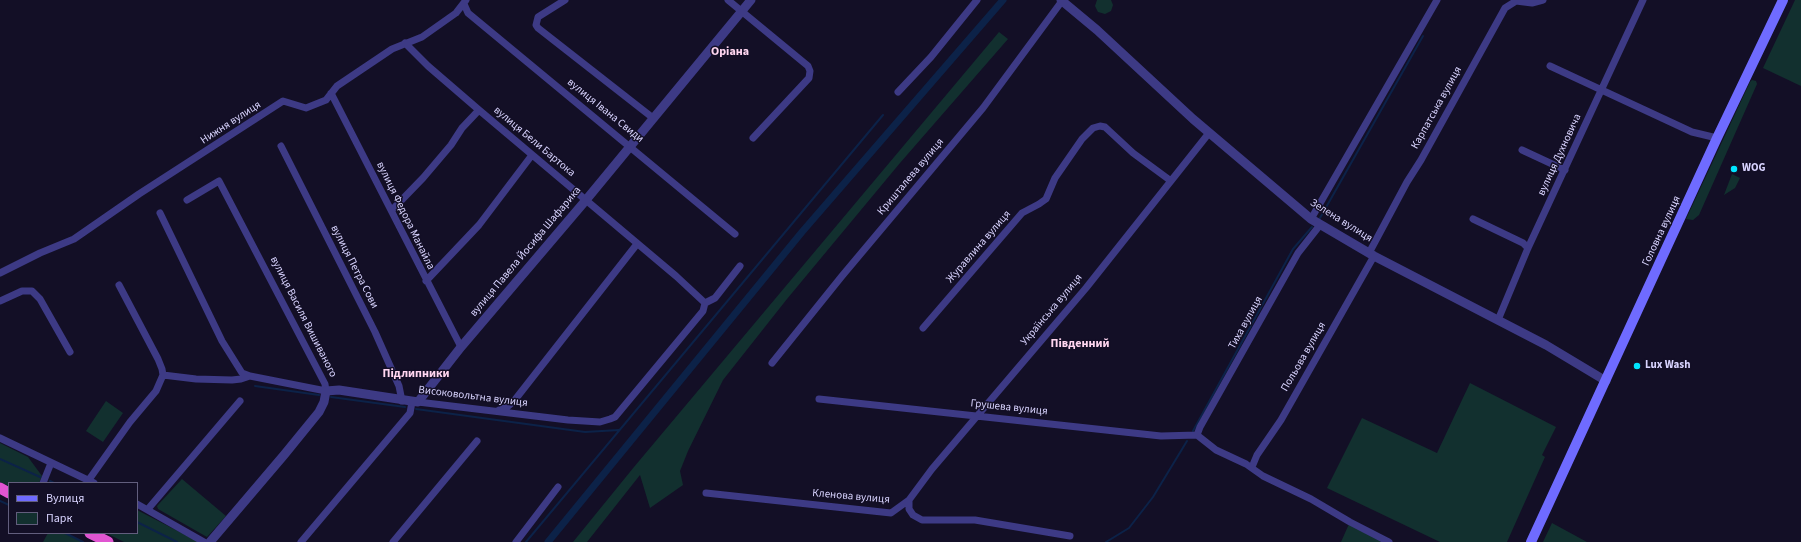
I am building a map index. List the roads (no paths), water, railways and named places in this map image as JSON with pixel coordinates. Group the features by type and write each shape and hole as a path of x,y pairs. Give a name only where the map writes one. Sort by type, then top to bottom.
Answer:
{"highway":[{"path":"92,534 108,542"}],"main road":[{"name":"Головна вулиця","path":"1531,542 1783,0"}],"street":[{"path":"565,0 538,17 536,25 538,28 653,118"},
{"path":"728,0 808,66 810,71 809,78 753,138"},
{"name":"вулиця Павела Йосифа Шафарика","path":"301,542 410,412 415,402 586,200 751,0"},
{"path":"898,92 931,57 977,0"},
{"name":"Зелена вулиця","path":"1062,0 1097,30 1169,98 1311,219 1372,254 1546,345 1606,381"},
{"name":"Кришталева вулиця","path":"772,363 842,276 983,108 1062,0"},
{"path":"1311,219 1437,0"},
{"name":"Карпатська вулиця","path":"1372,254 1407,182 1425,154 1505,8 1516,1 1532,3 1543,0"},
{"name":"вулиця Духновича","path":"1498,320 1528,248 1643,0"},
{"name":"Нижня вулиця","path":"0,272 74,239 139,194 283,101 306,108 326,100 337,86 392,49 422,37 456,13 465,2"},
{"name":"вулиця Івана Свиди","path":"465,2 468,13 735,234"},
{"name":"вулиця Бели Бартока","path":"405,43 428,66 586,200 704,303"},
{"path":"1550,66 1692,132 1718,138"},
{"name":"вулиця Федора Манайла","path":"331,93 461,347"},
{"path":"392,210 451,146 462,128 479,110"},
{"name":"Журавлина вулиця","path":"923,328 1022,213 1046,199 1055,178 1078,144 1093,128 1100,126 1104,127 1133,153 1172,181"},
{"name":"Українська вулиця","path":"909,500 932,469 1086,288 1210,133"},
{"name":"вулиця Петра Сови","path":"282,146 375,332 401,390 402,400"},
{"path":"1522,150 1565,170"},
{"path":"426,281 479,225 532,155"},
{"name":"вулиця Василя Вишиваного","path":"187,200 219,181 325,384 326,392 324,402 319,412 210,542"},
{"path":"160,213 222,341 242,373 250,376"},
{"path":"1472,219 1523,243 1528,248"},
{"name":"Тиха вулиця","path":"1197,435 1200,426 1298,254 1320,225"},
{"path":"496,411 507,407 514,401 637,244"},
{"name":"Польова вулиця","path":"1252,467 1257,455 1281,420 1372,254"},
{"path":"704,303 715,298 740,266"},
{"path":"0,438 91,482 130,422 156,391 163,375 158,359 119,285"},
{"path":"0,301 22,291 32,291 40,299 70,352"},
{"name":"Високовольтна вулиця","path":"163,375 220,380 242,379 250,376 326,392 340,390 415,402 600,422 615,417 703,311 704,303"},
{"name":"Грушева вулиця","path":"819,399 1161,436 1197,435"},
{"path":"148,508 240,400"},
{"path":"1197,435 1216,450 1252,467 1263,476 1311,499 1350,522 1389,542"},
{"path":"393,542 477,441"},
{"path":"43,482 51,463"},
{"path":"516,542 558,487"},
{"name":"Кленова вулиця","path":"706,493 891,513 909,500"},
{"path":"909,500 909,509 913,515 922,520 974,520 1070,536"},
{"path":"138,504 148,508 204,542"}],"waterway":[{"path":"548,542 802,232 1003,0"},
{"path":"1320,218 1423,36"},
{"path":"526,542 883,115"},
{"path":"1193,431 1293,249 1312,227"},
{"path":"255,386 319,395"},
{"path":"331,397 405,407"},
{"path":"416,409 585,432 619,430"},
{"path":"1106,542 1129,528 1153,497 1187,441"},
{"path":"0,459 40,477"},
{"path":"0,501 8,505"},
{"path":"138,522 177,542"},
{"path":"67,534 83,542"}],"place":[{"name":"WOG","path":"1734,169"},
{"name":"Lux Wash","path":"1637,366"}],"district":[{"name":"Оріана","path":"730,52"},
{"name":"Південний","path":"1080,344"},
{"name":"Підлипники","path":"416,374"}]}
